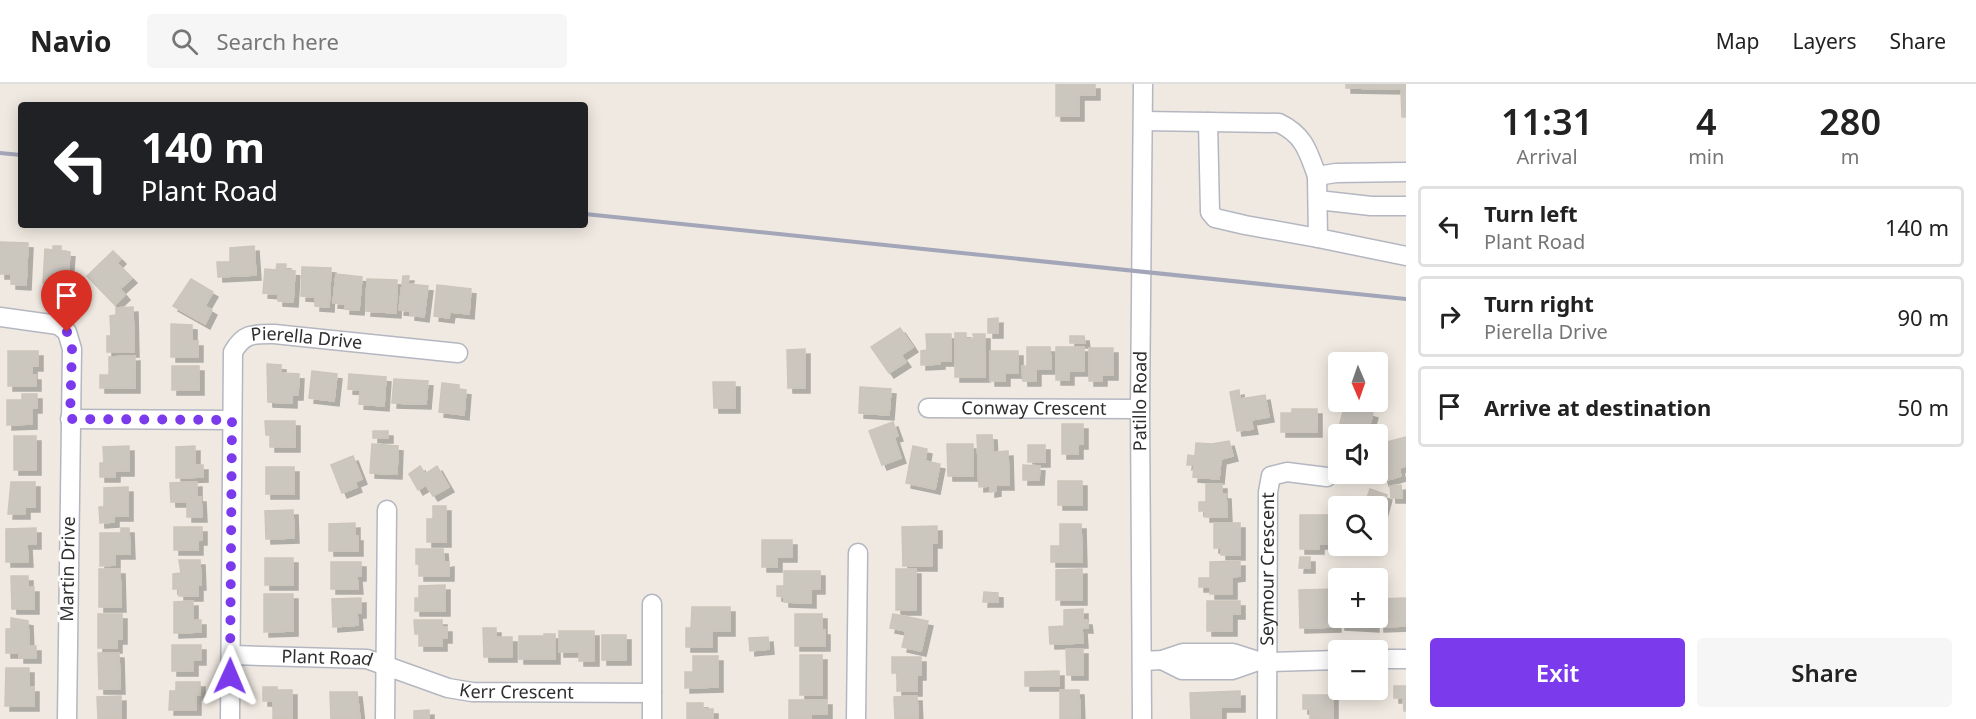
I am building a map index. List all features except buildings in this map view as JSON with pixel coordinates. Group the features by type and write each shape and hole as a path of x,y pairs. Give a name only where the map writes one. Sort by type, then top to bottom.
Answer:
{"street":[{"name":"Patillo Road","path":"1142,719 1140,409 1143,84"},
{"path":"1143,121 1279,123 1292,129 1306,146 1317,176 1318,238"},
{"path":"1208,122 1210,212 1215,218 1406,256"},
{"path":"1317,176 1336,173 1406,172"},
{"path":"1318,200 1371,206 1406,206"},
{"path":"0,317 43,321 58,325 67,332 72,349 70,419 232,420"},
{"name":"Pierella Drive","path":"230,719 233,352 240,340 254,334 274,334 458,353"},
{"name":"Conway Crescent","path":"928,408 1140,409"},
{"name":"Martin Drive","path":"67,719 70,419"},
{"name":"Seymour Crescent","path":"1267,719 1263,661 1268,492 1271,476 1287,472 1327,477"},
{"path":"385,719 387,510"},
{"path":"856,719 858,553"},
{"path":"652,604 652,719"},
{"name":"Plant Road","path":"231,655 345,657 367,659 385,665"},
{"path":"1388,659 1406,658"},
{"path":"1143,661 1162,660 1182,670 1232,670 1263,661 1328,660"},
{"name":"Kerr Crescent","path":"385,665 447,688 472,692 652,693"}],"railway":[{"path":"0,153 18,155"},
{"path":"588,214 1406,299"}],"route":[{"path":"67,332 72,349 70,419 232,420 230,676"}]}
